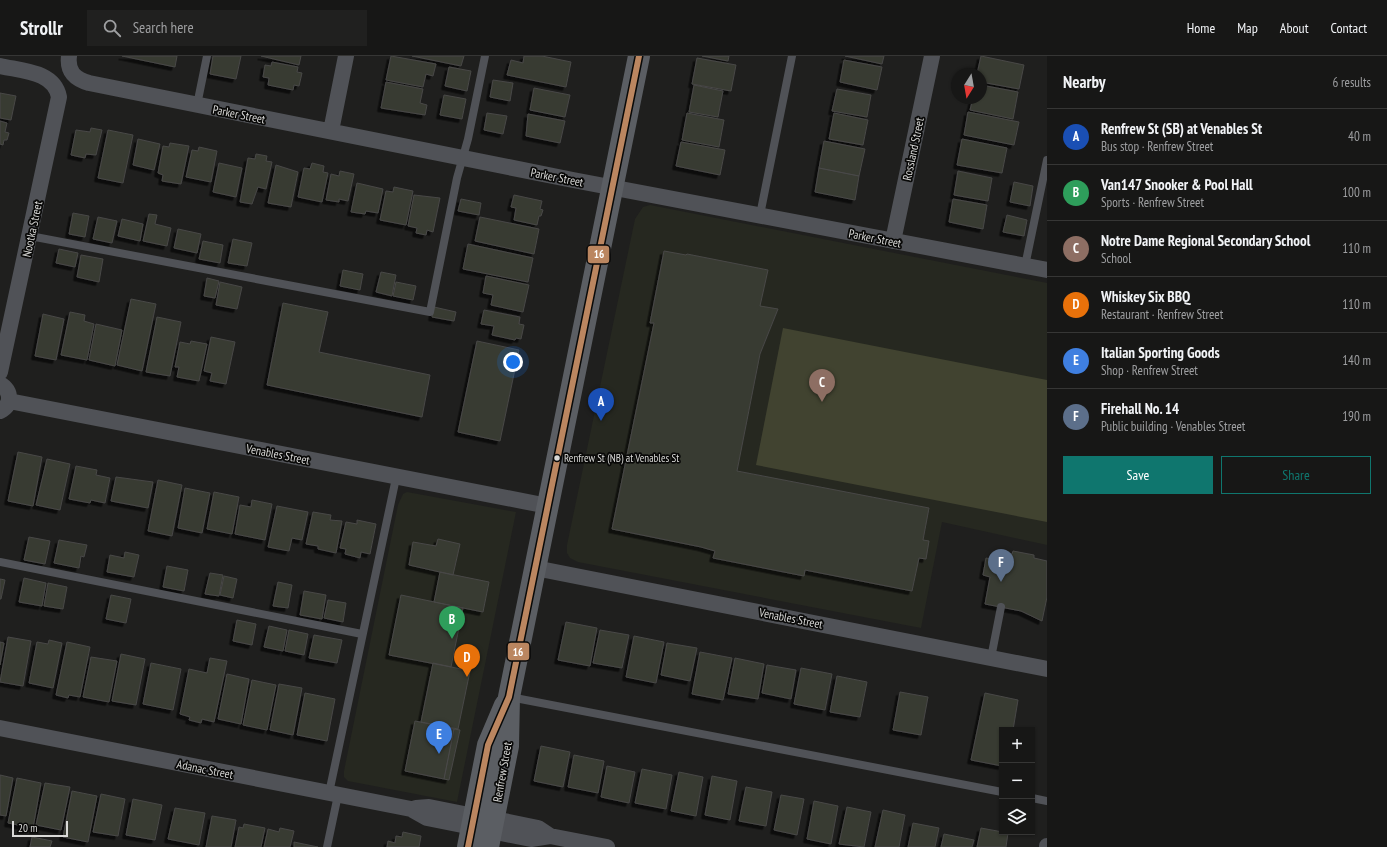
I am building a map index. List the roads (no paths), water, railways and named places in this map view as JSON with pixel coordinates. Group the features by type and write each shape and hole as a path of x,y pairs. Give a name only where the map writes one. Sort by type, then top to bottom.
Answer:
{"street":[{"name":"Parker Street","path":"69,56 69,67 71,73 81,81 89,84 613,188 1047,270"},
{"path":"331,131 346,56"},
{"name":"Renfrew Street","path":"481,831 488,745 509,697 639,56"},
{"name":"Rossland Street","path":"894,241 932,56"},
{"name":"Nootka Street","path":"0,66 38,74 52,81 56,86 59,96 0,372"},
{"path":"0,384 8,392 5,406"},
{"name":"Venables Street","path":"5,406 548,506"},
{"name":"Venables Street","path":"535,568 1047,669"},
{"name":"Adanac Street","path":"0,728 411,809 428,807 481,831 531,839 550,836 607,847"}],"lane":[{"path":"197,105 207,56"},
{"path":"30,236 430,312 457,178 468,139 484,56"},
{"path":"760,216 792,56"},
{"path":"1025,266 1047,160"},
{"path":"327,847 334,794 362,634 396,478"},
{"path":"0,562 362,634"},
{"path":"991,658 1001,607"},
{"path":"509,697 999,791"},
{"path":"1035,799 1047,801"}],"place":[{"name":"Notre Dame Regional Secondary School","path":"822,402"},
{"name":"Renfrew St (SB) at Venables St","path":"601,421"},
{"name":"Renfrew St (NB) at Venables St","path":"557,458"},
{"name":"Firehall No. 14","path":"1001,582"},
{"name":"Van147 Snooker & Pool Hall","path":"452,639"},
{"name":"Whiskey Six BBQ","path":"467,677"},
{"name":"Italian Sporting Goods","path":"439,754"}]}
